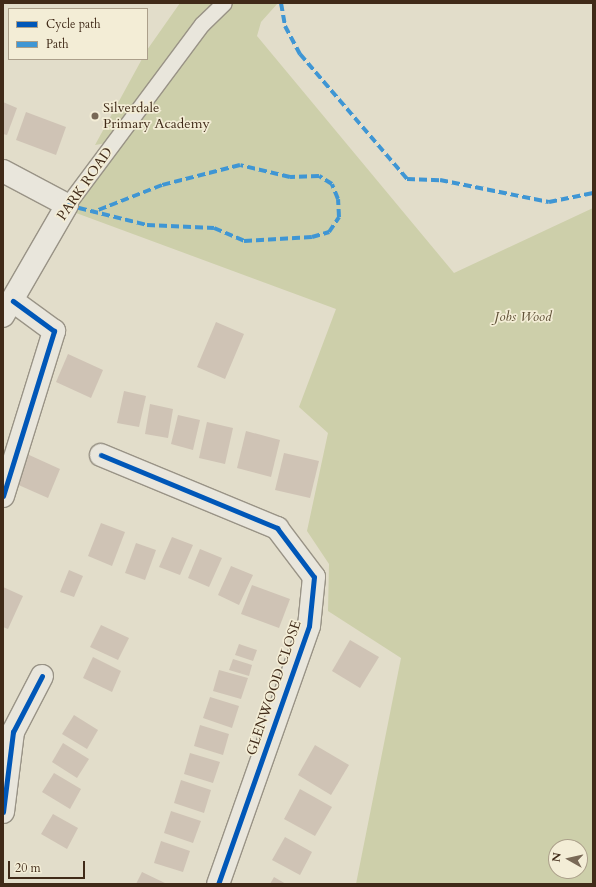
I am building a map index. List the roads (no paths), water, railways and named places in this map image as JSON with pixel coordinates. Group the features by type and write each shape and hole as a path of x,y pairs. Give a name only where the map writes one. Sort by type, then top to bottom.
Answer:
{"street":[{"path":"3,171 68,205"},
{"name":"PARK ROAD","path":"8,308 68,205"},
{"path":"3,496 54,331 8,308"},
{"name":"GLENWOOD CLOSE","path":"101,455 277,528 314,577 310,626 218,884"},
{"path":"3,812 13,732 42,676"}],"lane":[{"name":"PARK ROAD","path":"68,205 202,24 224,3"}],"place":[{"name":"Silverdale Primary Academy","path":"95,116"}],"park label":[{"name":"Jobs Wood","path":"523,317"}]}
